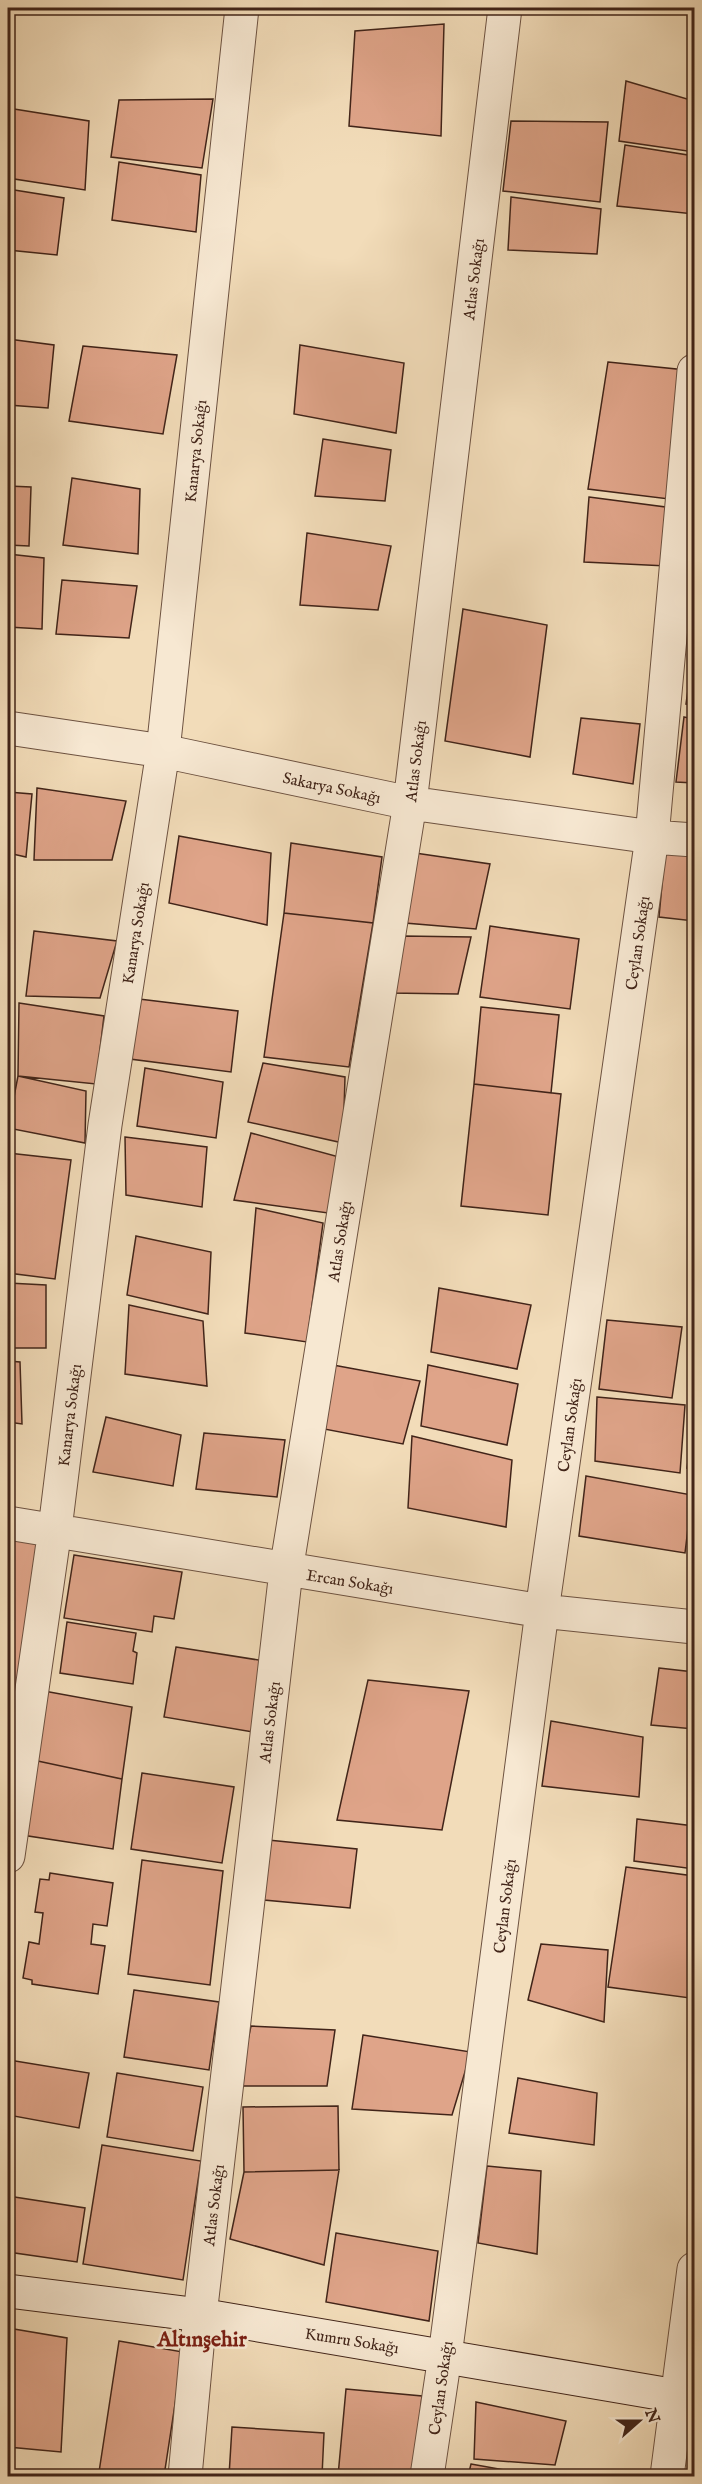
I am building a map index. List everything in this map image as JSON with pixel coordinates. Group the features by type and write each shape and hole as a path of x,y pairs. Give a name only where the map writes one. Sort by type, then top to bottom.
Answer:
{"street":[{"name":"Kanarya Sokağı","path":"8,1856 55,1529 105,1125 164,751 243,8"},
{"name":"Atlas Sokağı","path":"185,2476 200,2315 286,1571 410,803 505,8"},
{"name":"Ceylan Sokağı","path":"427,2476 445,2356 542,1611 652,837 694,371"},
{"name":"Sakarya Sokağı","path":"8,728 164,751 410,803 652,837 694,840"},
{"name":"Ercan Sokağı","path":"8,1523 55,1529 286,1571 542,1611 694,1627"},
{"path":"667,2476 687,2398 694,2269"},
{"name":"Kumru Sokağı","path":"8,2291 200,2315 687,2398"}],"green space":[{"path":"8,1685 21,1687 8,1756"}],"building":[{"path":"444,24 441,136 349,126 355,31"},
{"path":"626,81 694,101 694,152 619,141"},
{"path":"213,99 202,168 111,157 119,100"},
{"path":"14,109 89,121 85,190 8,178 8,151"},
{"path":"511,121 608,122 600,202 503,191"},
{"path":"625,145 694,156 694,214 617,206"},
{"path":"119,162 201,175 196,232 112,220"},
{"path":"8,189 64,198 57,255 8,250"},
{"path":"511,197 601,209 597,254 508,250"},
{"path":"8,339 54,345 48,408 8,405"},
{"path":"300,345 404,363 396,433 294,414"},
{"path":"83,346 177,355 163,434 69,421"},
{"path":"608,362 686,370 669,499 588,489"},
{"path":"323,439 391,450 385,501 315,496"},
{"path":"72,478 140,489 138,554 63,545"},
{"path":"8,486 31,487 29,546 8,545"},
{"path":"589,497 673,508 667,566 584,562"},
{"path":"307,533 391,546 378,610 300,605"},
{"path":"8,554 44,558 42,629 8,627"},
{"path":"62,580 137,586 129,638 56,634"},
{"path":"463,609 547,625 530,757 445,741"},
{"path":"694,647 694,705 686,704"},
{"path":"684,717 694,719 694,783 676,782"},
{"path":"581,718 640,724 633,784 573,774"},
{"path":"37,788 126,801 112,860 34,860"},
{"path":"8,792 32,794 26,857 8,853"},
{"path":"179,836 271,853 267,925 169,903"},
{"path":"291,843 382,857 373,923 284,913"},
{"path":"665,852 694,855 694,921 659,917"},
{"path":"415,853 490,864 476,929 405,923"},
{"path":"284,913 373,923 349,1067 264,1057"},
{"path":"490,926 579,939 570,1009 480,997"},
{"path":"34,931 117,941 100,998 26,996"},
{"path":"403,936 471,937 458,994 389,993"},
{"path":"139,999 238,1011 231,1072 130,1059"},
{"path":"19,1003 104,1016 96,1084 18,1076"},
{"path":"481,1007 559,1015 551,1093 474,1084"},
{"path":"263,1063 345,1077 343,1143 248,1122"},
{"path":"145,1068 223,1082 216,1138 137,1126"},
{"path":"18,1076 86,1091 85,1143 8,1128"},
{"path":"474,1084 561,1094 548,1215 461,1206"},
{"path":"251,1133 339,1157 328,1213 234,1200"},
{"path":"125,1137 207,1147 202,1207 126,1195"},
{"path":"8,1153 71,1160 55,1279 8,1273"},
{"path":"256,1208 323,1223 307,1342 245,1333"},
{"path":"136,1236 211,1252 208,1314 127,1295"},
{"path":"8,1283 46,1285 46,1348 8,1348"},
{"path":"439,1288 531,1305 517,1369 431,1352"},
{"path":"129,1305 203,1321 207,1386 125,1374"},
{"path":"607,1320 682,1327 672,1398 599,1389"},
{"path":"8,1361 20,1362 22,1424 8,1422"},
{"path":"333,1365 420,1381 403,1444 324,1429"},
{"path":"428,1365 518,1384 507,1445 421,1426"},
{"path":"597,1397 685,1405 680,1473 595,1461"},
{"path":"694,1416 694,1469 687,1468"},
{"path":"106,1417 181,1435 173,1486 93,1472"},
{"path":"204,1433 285,1440 277,1497 196,1489"},
{"path":"412,1436 512,1460 506,1527 408,1508"},
{"path":"586,1476 692,1495 685,1553 579,1536"},
{"path":"8,1536 42,1541 21,1687 8,1685"},
{"path":"74,1555 182,1572 174,1619 154,1616 152,1632 64,1618"},
{"path":"67,1622 136,1633 133,1651 137,1653 133,1684 60,1673"},
{"path":"176,1647 271,1662 259,1733 164,1717"},
{"path":"659,1668 694,1672 694,1729 651,1725"},
{"path":"368,1680 469,1691 442,1830 337,1820"},
{"path":"44,1691 132,1707 122,1779 33,1760"},
{"path":"551,1721 643,1737 639,1797 542,1786"},
{"path":"33,1760 122,1779 113,1849 22,1835"},
{"path":"142,1773 234,1787 222,1863 131,1849"},
{"path":"637,1819 694,1826 694,1869 634,1861"},
{"path":"268,1840 357,1849 350,1908 264,1900"},
{"path":"142,1860 223,1871 210,1985 128,1974"},
{"path":"626,1867 694,1876 694,1971 690,1998 608,1987"},
{"path":"50,1873 113,1883 107,1926 93,1924 91,1944 105,1946 98,1994 32,1984 32,1980 23,1978 29,1942 39,1944 43,1913 35,1912 40,1879 49,1880"},
{"path":"541,1944 608,1950 604,2022 528,2000"},
{"path":"134,1990 219,2002 209,2070 124,2057"},
{"path":"251,2026 335,2030 327,2086 238,2086"},
{"path":"363,2035 471,2052 452,2115 352,2109"},
{"path":"9,2060 89,2073 79,2128 8,2115"},
{"path":"117,2073 203,2087 193,2151 107,2137"},
{"path":"518,2078 597,2093 594,2145 509,2133"},
{"path":"338,2106 339,2170 244,2172 243,2107"},
{"path":"102,2145 201,2161 183,2280 83,2264"},
{"path":"487,2166 541,2171 537,2254 478,2243"},
{"path":"339,2170 324,2265 230,2239 244,2172"},
{"path":"8,2196 85,2208 77,2262 8,2252"},
{"path":"336,2233 438,2251 429,2321 326,2302"},
{"path":"8,2328 67,2338 61,2452 8,2447"},
{"path":"119,2341 183,2352 164,2476 128,2476 99,2472"},
{"path":"346,2389 422,2396 414,2476 338,2476"},
{"path":"476,2402 566,2421 555,2465 474,2459"},
{"path":"232,2427 324,2433 322,2476 229,2476"},
{"path":"471,2464 538,2476 468,2476"}],"district":[{"name":"Altınşehir","path":"202,2338"}]}
